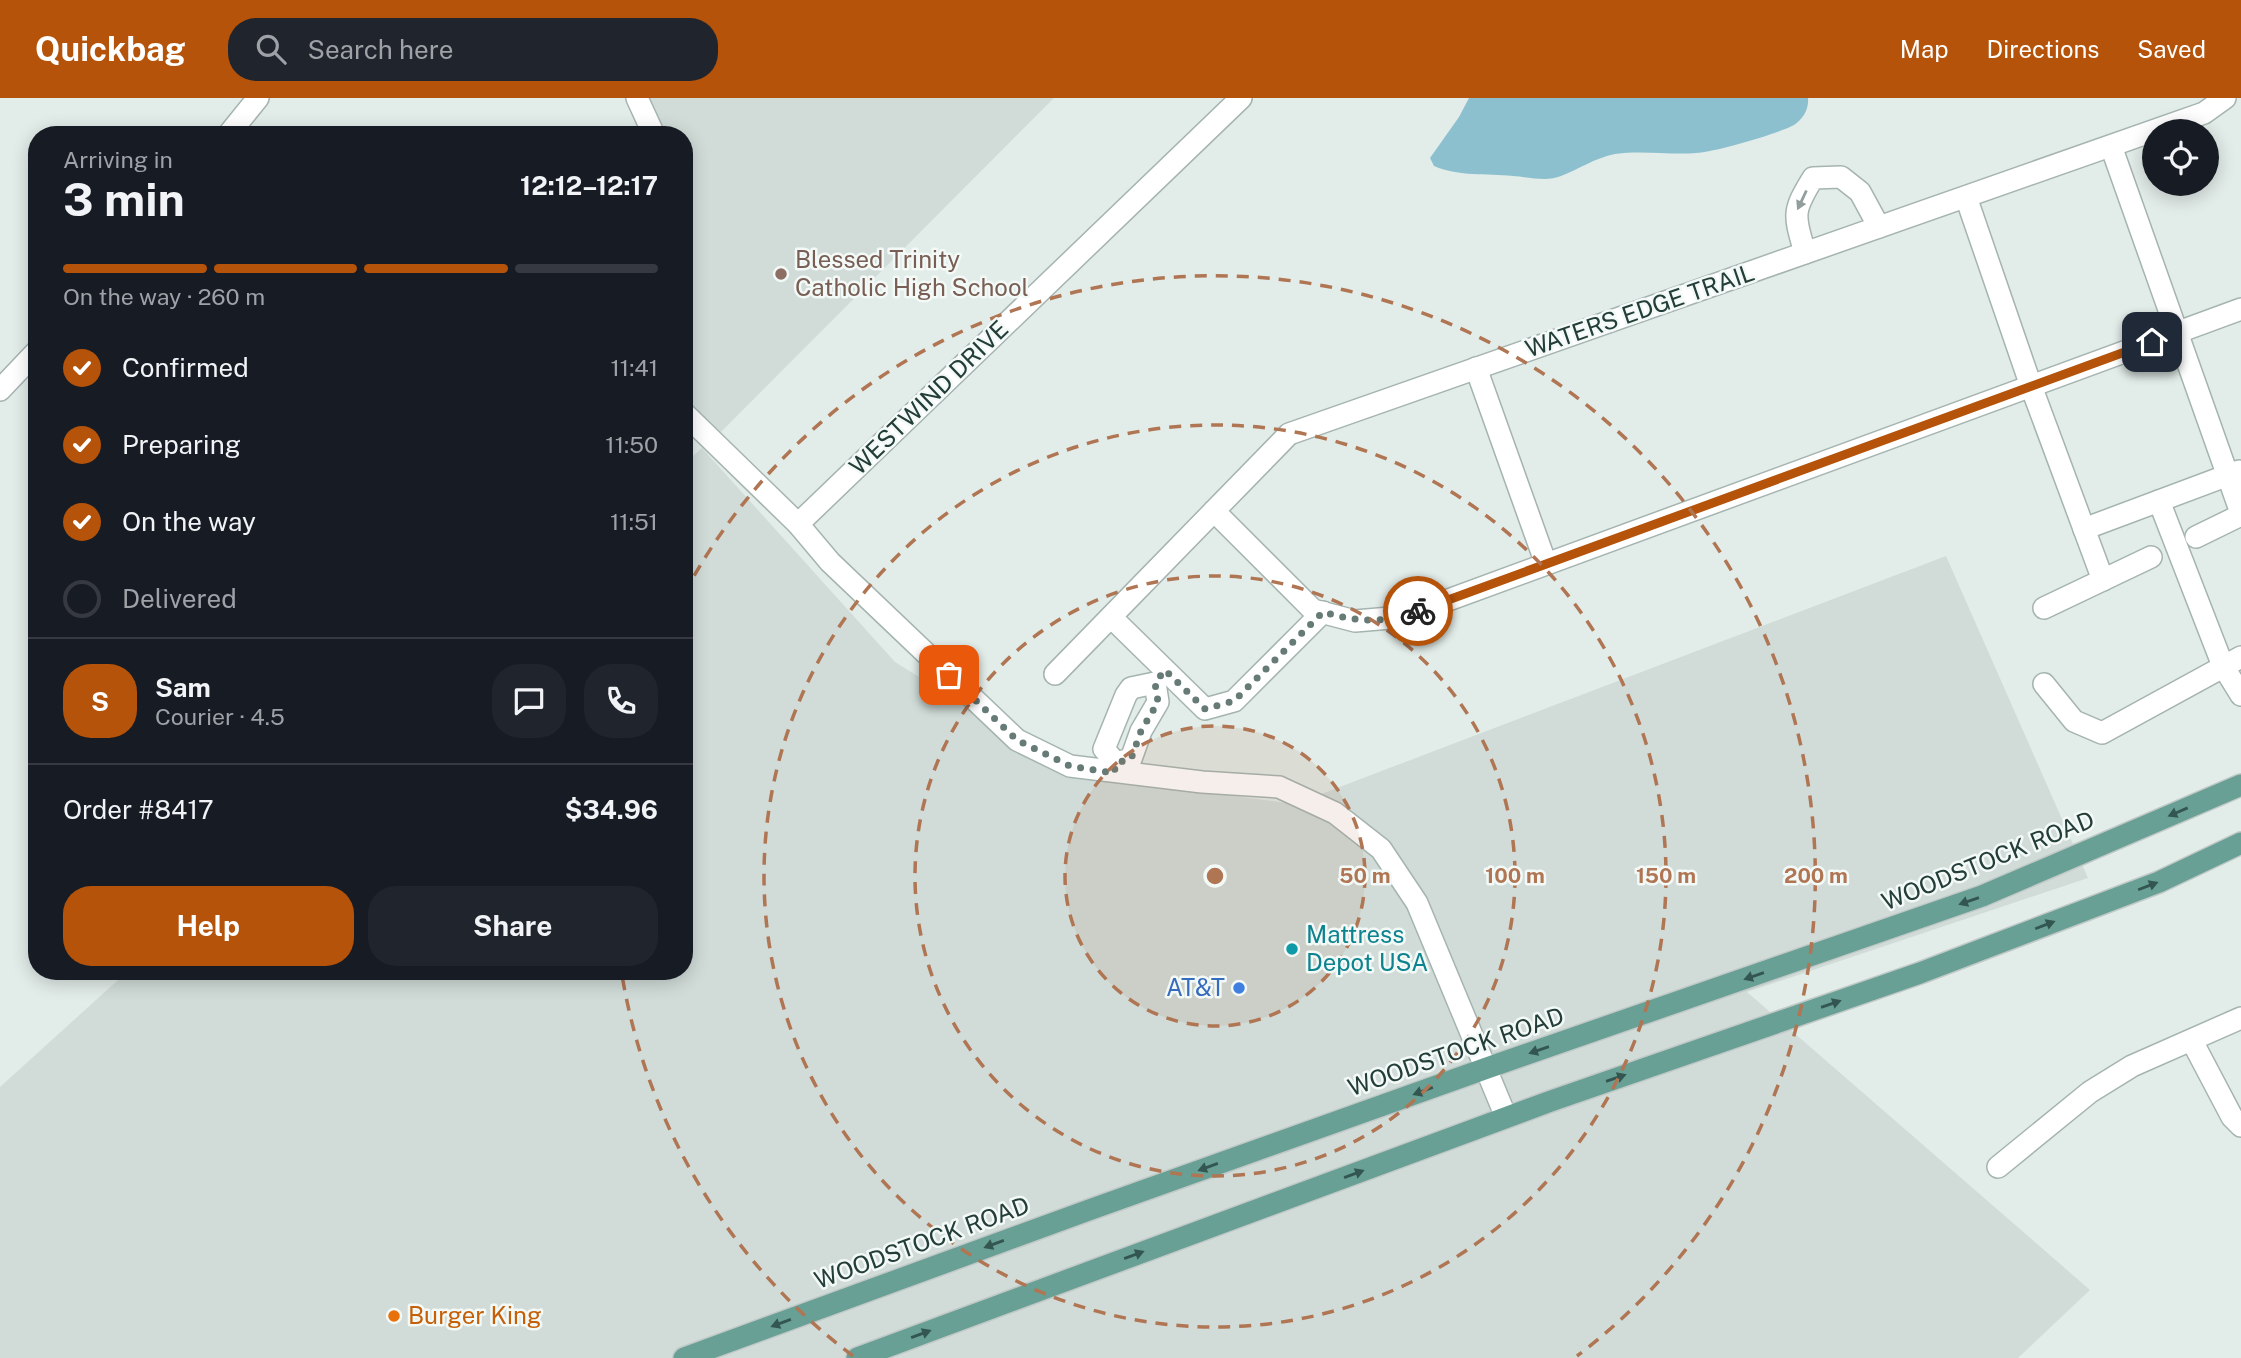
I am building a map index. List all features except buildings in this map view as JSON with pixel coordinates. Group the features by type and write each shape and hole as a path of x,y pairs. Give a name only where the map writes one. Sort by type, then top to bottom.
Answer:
{"main road":[{"name":"WOODSTOCK ROAD","path":"684,1358 1089,1209 1982,897 2241,785"},
{"path":"857,1358 1506,1117 1920,973 2159,882 2241,843"}],"street":[{"path":"235,126 258,98"},
{"path":"637,98 650,126"},
{"name":"WESTWIND DRIVE","path":"799,524 1241,98"},
{"name":"WATERS EDGE TRAIL","path":"1055,674 1289,433 2204,113 2225,98"},
{"path":"2110,146 2176,333 2235,472 2241,514 2196,537"},
{"path":"1805,253 1798,229 1796,206 1813,178 1841,177 1860,192 1879,227"},
{"path":"1966,197 2031,386 2103,580"},
{"path":"1214,511 1313,610 1355,621 1402,617 2241,309"},
{"path":"0,390 28,360"},
{"path":"1476,368 1546,565"},
{"path":"693,421 799,524 830,562 1017,740 1070,766 1115,768 1279,788 1335,813 1381,849 1417,903 1506,1117"},
{"path":"2084,529 2235,472"},
{"path":"2159,501 2232,662 2241,695"},
{"path":"2044,608 2151,557"},
{"path":"1111,617 1160,676 1205,709 1234,701 1323,612"},
{"path":"2044,684 2074,721 2102,733 2232,662"},
{"path":"1115,768 1104,749 1114,720 1131,688 1160,676"},
{"path":"1115,768 1131,759 1141,731 1158,702 1160,676"},
{"path":"1114,720 1141,731"},
{"path":"1998,1167 2090,1092 2132,1066 2241,1018"},
{"path":"2192,1041 2232,1118 2241,1126"}],"shaded area":[{"name":"Blessed Trinity Catholic High School","path":"637,98 1054,98 712,441 693,422 693,126 650,126"},
{"path":"702,448 895,662 1077,775 1295,804 1946,556 2088,878 1747,992 2090,1290 2018,1358 0,1358 0,1087 118,980 693,980 693,456"}],"water":[{"path":"1469,98 1808,98 1808,106 1794,125 1746,142 1696,153 1615,154 1556,178 1544,179 1463,173 1434,166 1430,158"}],"way so far":[{"path":"949,675 1017,740 1070,766 1114,773 1116,763 1131,759 1141,731 1158,702 1155,683 1165,670 1205,709 1234,701 1323,612 1355,621 1402,617 1418,611"}],"place":[{"name":"Blessed Trinity Catholic High School","path":"781,274"},
{"name":"Mattress Depot USA","path":"1292,949"},
{"name":"AT&T","path":"1239,988"},
{"name":"Burger King","path":"394,1316"}],"route":[{"path":"1418,611 2152,342"}]}
